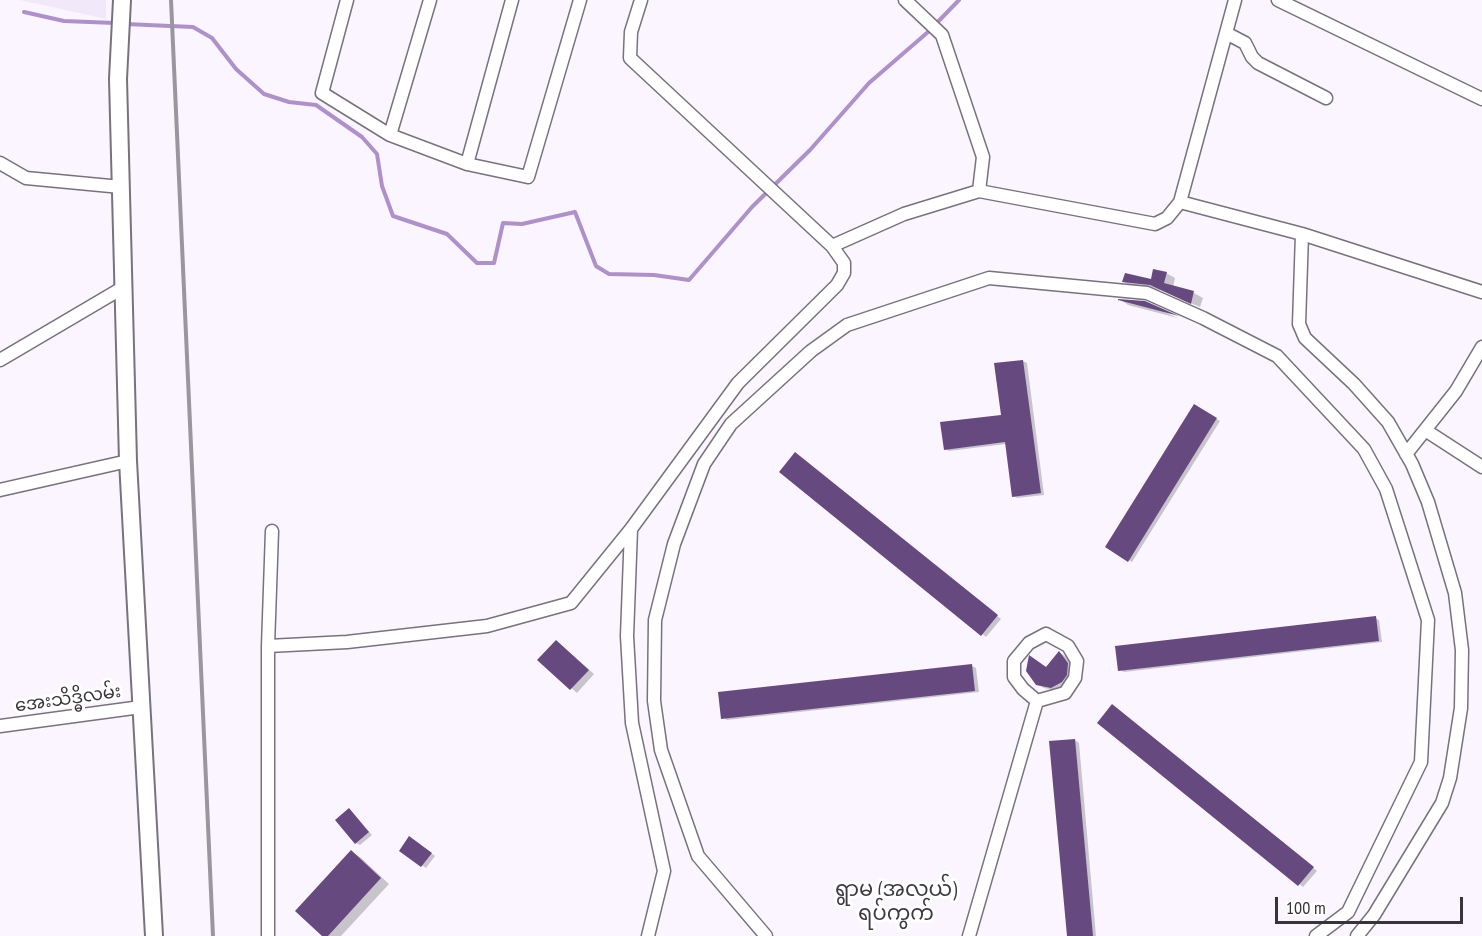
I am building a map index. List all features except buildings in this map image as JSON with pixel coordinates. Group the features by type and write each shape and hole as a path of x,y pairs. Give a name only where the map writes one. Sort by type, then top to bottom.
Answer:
{"main road":[{"path":"121,12 118,79 128,461 154,936"}],"street":[{"path":"347,0 322,93 390,135 467,164 528,177 580,0"},
{"path":"390,135 430,0"},
{"path":"467,164 512,0"},
{"path":"268,646 347,642 487,626 571,603 631,529 738,383 837,285 844,273 844,263 832,246 630,58 631,32 641,0"},
{"path":"905,0 942,35 982,157 980,190"},
{"path":"832,246 904,214 980,190 1155,224 1167,218 1180,202 1235,0"},
{"path":"1278,0 1482,99"},
{"path":"1226,33 1245,43 1258,63 1326,98"},
{"path":"0,163 26,178 121,187"},
{"path":"1180,202 1302,234 1482,292"},
{"path":"1302,234 1299,324 1305,338 1354,384 1388,422 1406,454 1428,502 1455,593 1462,650 1461,708 1450,778 1442,803 1374,915 1357,936"},
{"path":"766,936 698,856 661,750 654,701 656,620 674,544 704,464 731,424 811,351 847,325 989,278 1147,293 1203,318 1277,356 1364,449 1386,489 1428,620 1421,762 1348,912 1316,936"},
{"path":"0,360 123,287"},
{"path":"1406,454 1456,391 1482,347"},
{"path":"1425,430 1482,467"},
{"path":"0,490 128,461"},
{"path":"631,529 627,636 632,723 664,871 648,936"},
{"path":"268,936 268,646 272,531"},
{"path":"1046,634 1068,646 1077,661 1075,678 1065,693 1037,701 1023,689 1014,677 1014,662 1029,643 1046,634"},
{"path":"969,936 1037,701"},
{"name":"အေးသိဒ္ဓိလမ်း","path":"0,726 141,707"}],"shaded area":[{"path":"20,0 106,0 106,19"}],"waterway":[{"path":"125,24 193,27 212,38 236,69 264,94 289,102 316,105 362,137 377,154 382,186 393,216 447,234 477,263 494,263 503,223 522,224 575,212 596,266 609,274 654,275 689,280 752,207 810,150 869,83 928,32 959,0"},
{"path":"24,12 64,21 115,23"}],"railway":[{"path":"171,0 213,936"}],"district":[{"name":"ရွာမ (အလယ်) ရပ်ကွက်","path":"896,902"}]}
